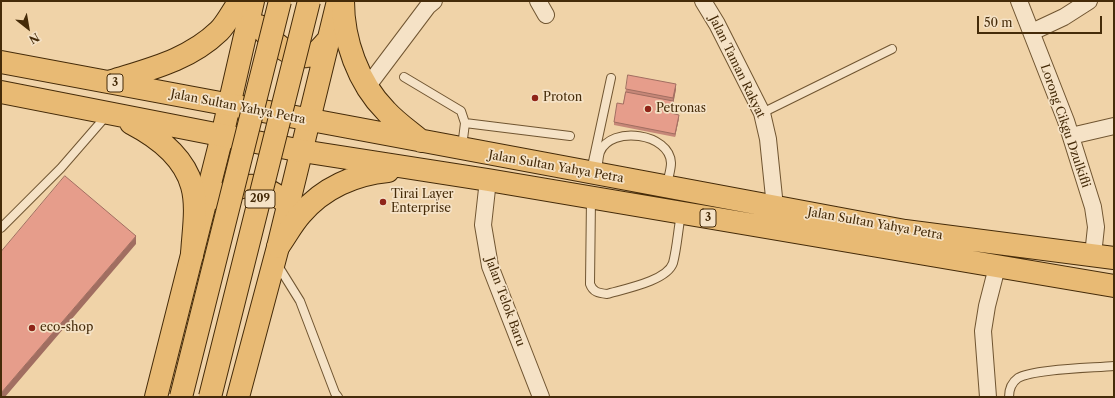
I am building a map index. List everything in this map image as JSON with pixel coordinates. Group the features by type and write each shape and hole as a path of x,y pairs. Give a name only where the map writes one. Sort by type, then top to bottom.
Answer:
{"main road":[{"name":"209","path":"182,397 280,1"},
{"name":"209","path":"210,397 310,1"},
{"path":"238,397 310,121 338,1"},
{"path":"343,1 347,34 352,53 367,87 385,110 423,142"},
{"path":"248,4 258,26 282,48 294,54 307,56 317,51 329,39"},
{"path":"109,82 169,63 198,48 248,4"},
{"path":"156,397 222,136 248,4"},
{"name":"Jalan Sultan Yahya Petra","path":"1,62 229,104 310,121 905,231 1104,256"},
{"name":"Jalan Sultan Yahya Petra","path":"1,92 302,151 488,180 1114,286"},
{"path":"108,113 151,134 167,147 182,166 192,186 194,208 192,255"},
{"path":"276,253 301,213 325,193 350,178 375,172 413,168"},
{"path":"204,207 222,195 242,187 260,186 272,191 288,204"}],"street":[{"path":"367,87 428,6 434,1"},
{"path":"538,1 546,15"},
{"name":"Jalan Taman Rakyat","path":"703,1 717,24 762,113 768,139 775,207"},
{"name":"Lorong Cikgu Dzulkifli","path":"1019,1 1071,136 1093,207 1096,227 1104,256"},
{"path":"1032,32 1064,17 1089,1"},
{"path":"1071,136 1114,126"},
{"name":"Jalan Telok Baru","path":"488,180 483,225 488,260 499,292 541,397"},
{"path":"988,397 983,331 986,306 997,267"}],"lane":[{"path":"762,113 892,49"},
{"path":"404,77 461,111 465,123 461,149"},
{"path":"593,173 611,78"},
{"path":"1,228 61,168 108,113"},
{"path":"465,123 570,136"},
{"path":"593,173 600,152 611,140 625,135 656,140 666,150 671,163 667,187"},
{"path":"591,198 590,284 592,290 599,293 607,294 658,278 666,273 672,265 681,213"},
{"path":"276,253 300,301 335,394 338,397"},
{"path":"1009,397 1010,388 1017,379 1032,373 1114,366"}],"building":[{"path":"628,75 676,84 673,98 626,89"},
{"path":"626,92 673,101 671,113 679,115 675,134 614,122 617,103 623,104"},
{"name":"eco-shop","path":"65,176 136,236 1,393 1,252"}],"place":[{"name":"Proton","path":"535,98"},
{"name":"Petronas","path":"648,109"},
{"name":"Tirai Layer Enterprise","path":"383,202"},
{"name":"eco-shop","path":"32,328"}]}
